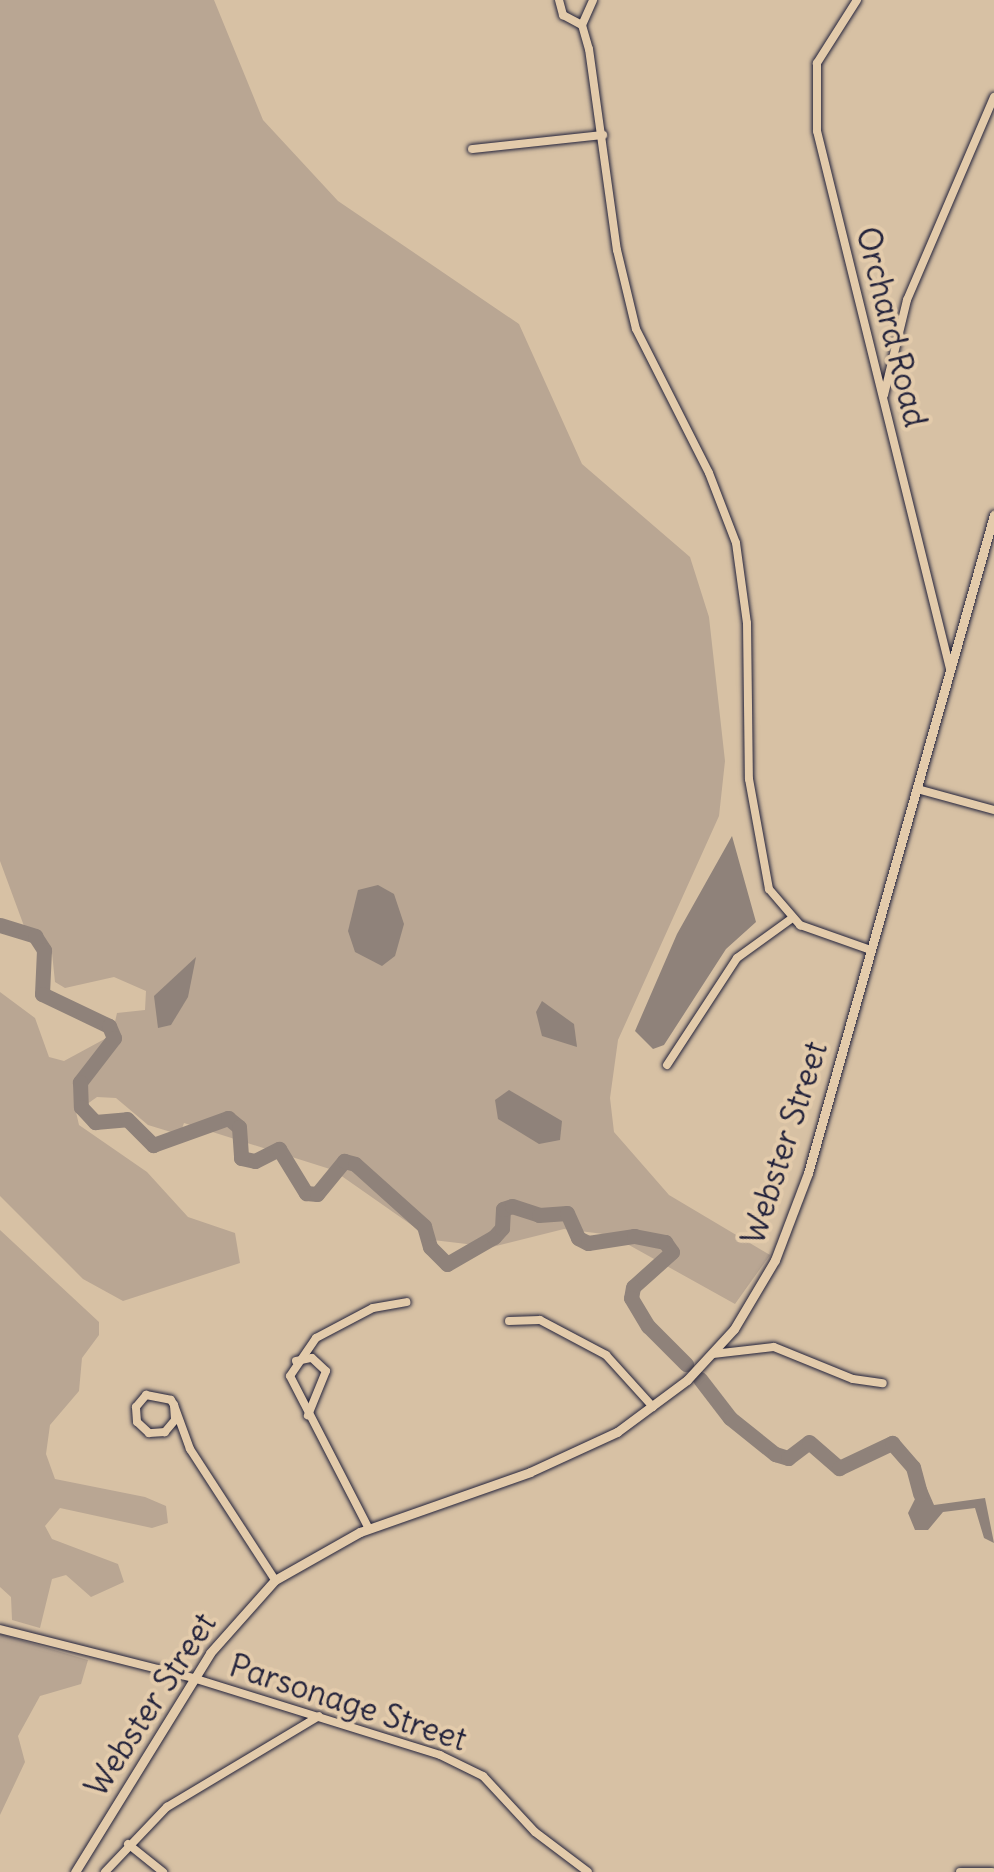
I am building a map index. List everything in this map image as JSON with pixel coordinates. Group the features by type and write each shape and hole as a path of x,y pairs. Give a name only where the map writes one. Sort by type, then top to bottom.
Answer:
{"street":[{"path":"559,0 563,16 582,25"},
{"path":"593,0 582,25 603,135 617,250 636,330 709,473 736,543 746,601 747,743 756,829 769,889 791,919 870,950"},
{"name":"Orchard Road","path":"857,0 822,48 814,108 952,674"},
{"path":"884,400 907,300 994,96"},
{"path":"472,149 603,135"},
{"name":"Webster Street","path":"75,1872 193,1678 275,1580 370,1529 567,1457 654,1407 713,1354 766,1279 790,1225 952,674 994,515"},
{"path":"917,789 994,810"},
{"path":"667,1064 737,958 791,919"},
{"path":"370,1529 290,1382 306,1344 373,1308 406,1302"},
{"path":"510,1322 540,1320 606,1355 654,1407"},
{"path":"713,1354 774,1347 853,1380 883,1382"},
{"path":"296,1361 312,1358 326,1371 308,1417"},
{"path":"174,1405 175,1420 164,1432 149,1432 138,1422 136,1407 146,1395 162,1394 174,1405 190,1449 275,1580"},
{"name":"Parsonage Street","path":"0,1628 193,1678 319,1716 483,1776 534,1832 588,1872"},
{"path":"105,1872 166,1806 319,1716"},
{"path":"128,1844 164,1872"},
{"path":"960,1872 992,1872"}],"shaded area":[{"path":"0,0 214,0 263,120 338,201 519,324 582,464 690,557 709,617 725,761 719,816 618,1040 610,1098 614,1132 669,1195 770,1255 735,1304 611,1235 564,1229 492,1247 433,1240 333,1170 184,1123 180,1134 148,1125 116,1098 97,1097 76,1112 79,1125 147,1172 188,1217 235,1233 240,1263 123,1301 83,1279 0,1196 0,992 35,1018 49,1057 64,1061 112,1035 117,1013 145,1010 146,991 114,977 65,988 55,982 52,953 24,926 0,861"},
{"path":"732,836 756,922 726,949 664,1045 653,1049 635,1031 677,934"},
{"path":"378,885 394,894 404,924 395,956 382,966 355,952 348,931 358,890"},
{"path":"196,957 188,997 171,1025 158,1028 154,996"},
{"path":"542,1001 574,1024 577,1047 542,1036 536,1012"},
{"path":"509,1090 562,1121 560,1140 539,1144 498,1119 495,1100"},
{"path":"0,1230 99,1322 99,1335 82,1358 79,1391 50,1425 46,1454 55,1479 145,1497 166,1506 168,1523 152,1528 60,1508 45,1526 52,1539 118,1564 124,1582 91,1597 66,1575 52,1579 40,1628 12,1620 11,1597 0,1587"},
{"path":"914,1478 924,1482 934,1505 985,1498 994,1543 984,1538 975,1508 943,1512 928,1530 915,1530 908,1513 916,1497"},
{"path":"0,1634 88,1660 81,1684 40,1696 18,1736 25,1762 0,1815"}],"waterway":[{"path":"0,925 35,936 44,950 42,994 109,1026 114,1038 80,1082 81,1107 95,1122 127,1119 153,1145 228,1118 239,1127 241,1158 255,1161 279,1149 306,1193 317,1194 344,1161 355,1164 424,1226 430,1247 447,1264 494,1237 502,1228 503,1209 512,1206 539,1215 567,1213 578,1238 588,1243 634,1236 665,1242 672,1252 633,1287 631,1298 648,1326 686,1364"},
{"path":"700,1379 730,1418 775,1454 788,1458 809,1442 839,1468 892,1443 913,1467 920,1494"}]}
